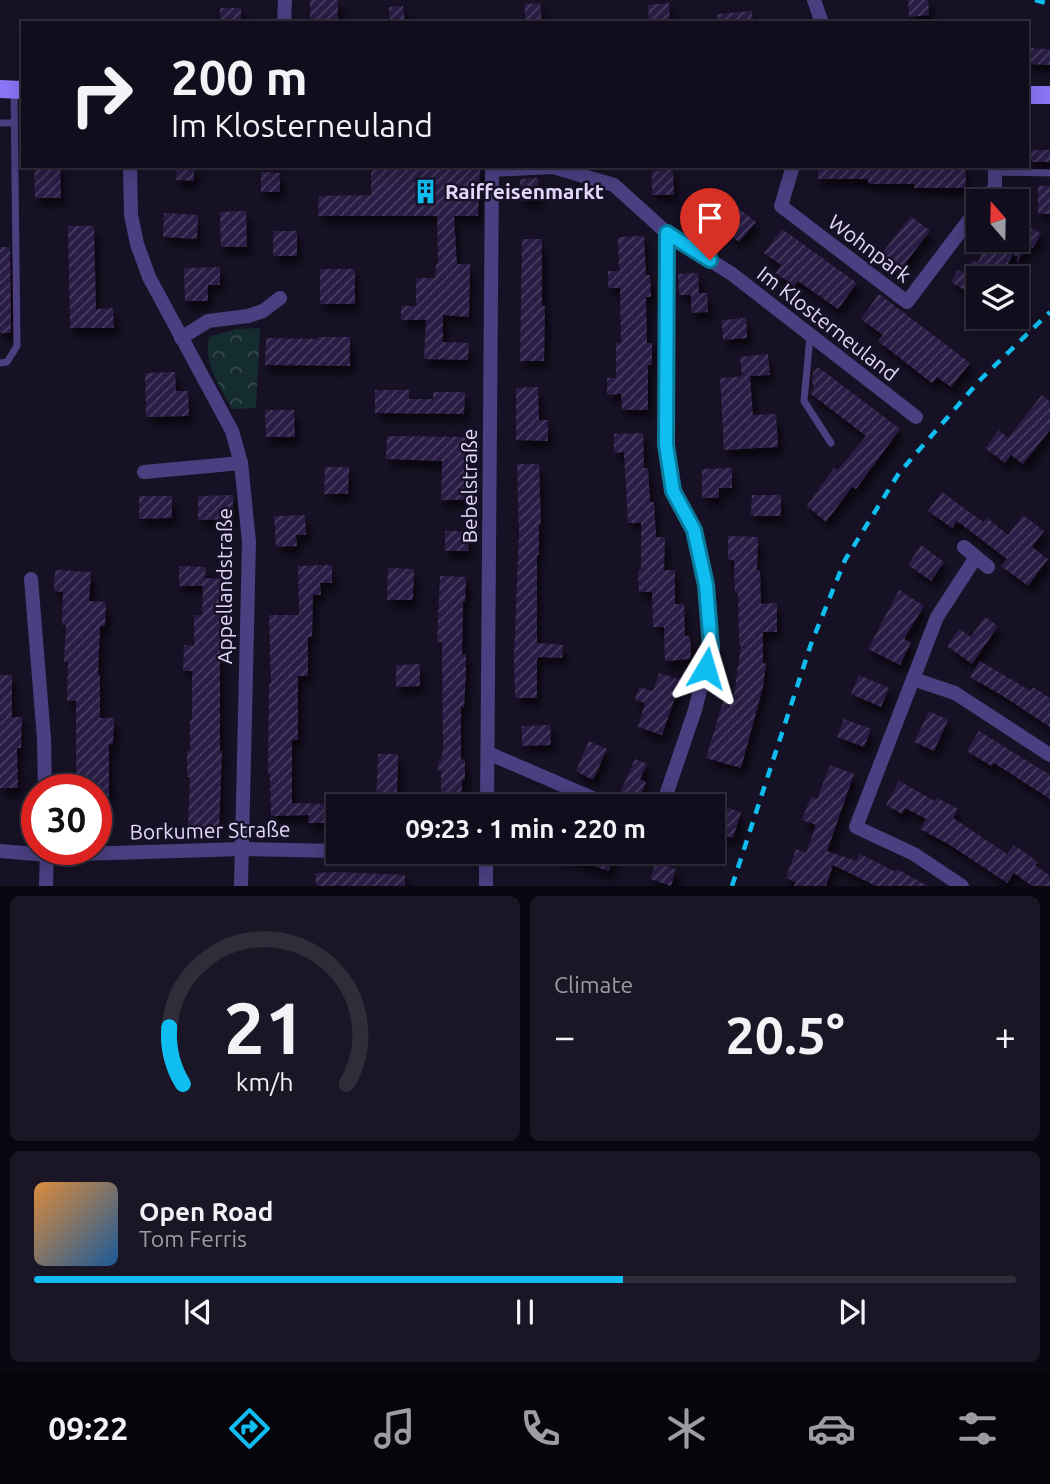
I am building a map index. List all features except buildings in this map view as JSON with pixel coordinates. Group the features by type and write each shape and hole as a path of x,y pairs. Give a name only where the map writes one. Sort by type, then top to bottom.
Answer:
{"street":[{"path":"284,21 285,0"},
{"path":"814,0 821,21"},
{"path":"1029,95 1050,95"},
{"name":"Appellandstraße","path":"130,168 131,215 137,244 149,277 232,431 241,463 249,542 241,886"},
{"name":"Bebelstraße","path":"487,794 492,168"},
{"name":"Im Klosterneuland","path":"556,168 614,185 667,233 732,274 916,417"},
{"name":"Wohnpark","path":"792,168 781,206 907,302 966,224"},
{"path":"993,189 996,169"},
{"path":"666,794 695,710 711,647 706,585 694,530 673,491 666,445 667,233"},
{"path":"181,338 208,321 263,312 280,298"},
{"path":"144,472 241,463"},
{"path":"964,547 988,567"},
{"path":"962,886 914,854 856,827 937,617 976,557"},
{"path":"31,579 45,774"},
{"path":"913,679 955,694 1050,755"},
{"path":"488,753 584,794"},
{"name":"Borkumer Straße","path":"112,851 326,850"},
{"name":"Borkumer Straße","path":"0,851 21,851"},
{"path":"486,864 486,886"},
{"path":"46,886 47,865"}],"lane":[{"path":"0,363 8,362 17,346 15,123 12,90"},
{"path":"0,123 15,123"},
{"path":"996,169 1050,173"},
{"path":"810,337 804,401 831,443"}],"green space":[{"path":"260,328 256,408 232,409 210,366 209,337 236,329"}],"railway":[{"path":"1035,0 1050,4"},
{"path":"732,886 811,644 845,560 899,473 981,379 1050,312"}],"place":[{"name":"Raiffeisenmarkt","path":"425,191"}],"route":[{"path":"706,668 711,647 706,585 694,530 673,491 666,445 667,233 710,260"}]}
